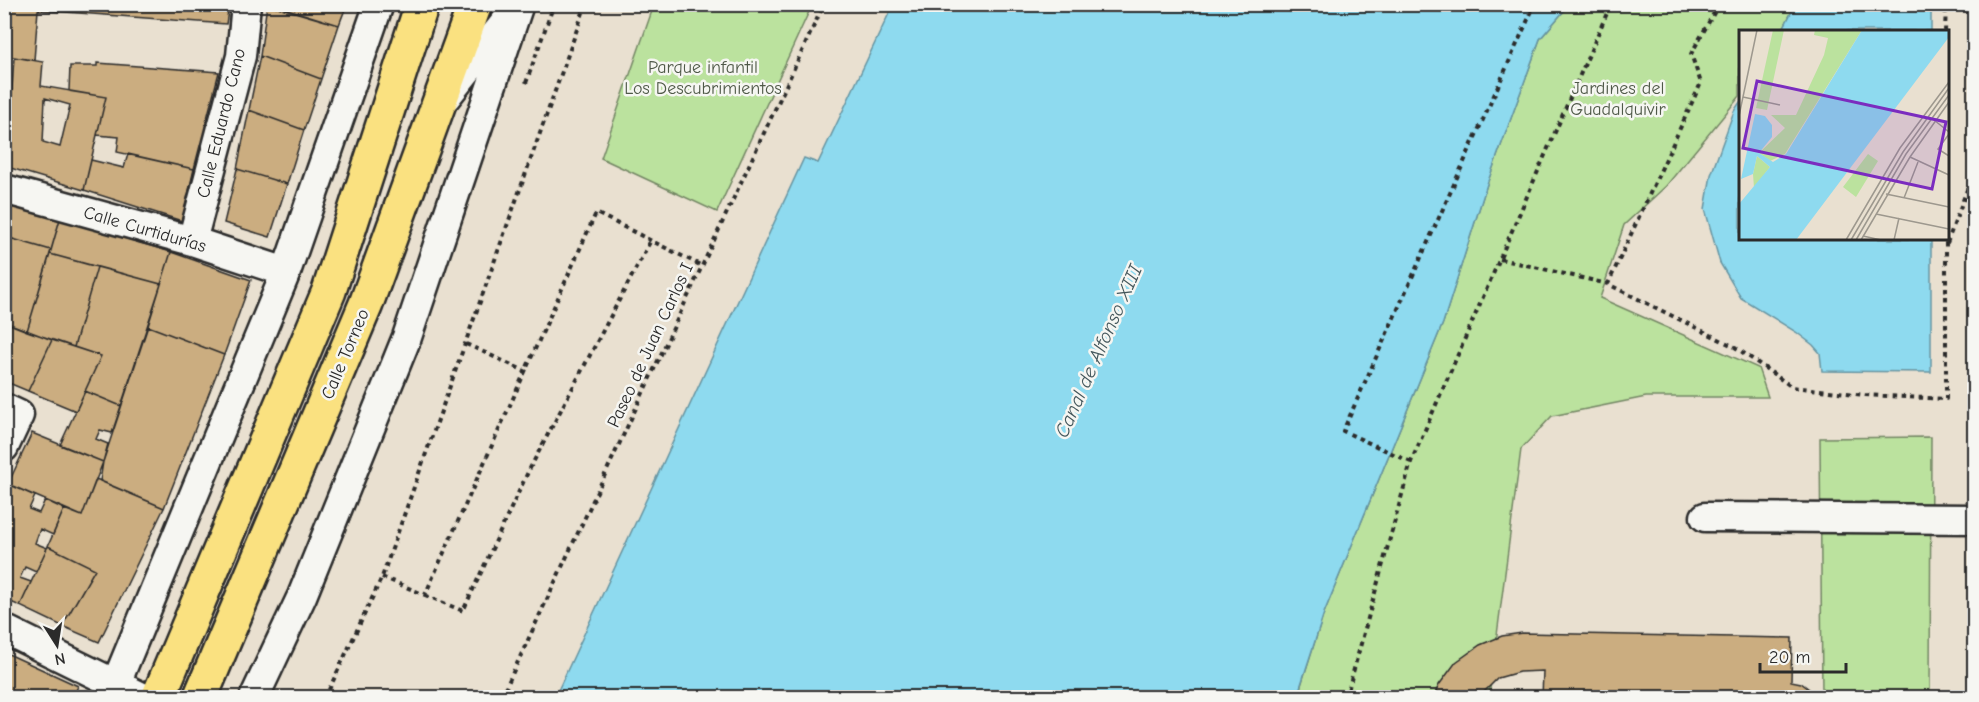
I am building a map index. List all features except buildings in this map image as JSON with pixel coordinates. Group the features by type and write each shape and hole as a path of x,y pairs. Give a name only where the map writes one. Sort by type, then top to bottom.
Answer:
{"main road":[{"path":"158,698 329,291 422,4"},
{"name":"Calle Torneo","path":"200,698 366,304 475,4"}],"street":[{"name":"Calle Eduardo Cano","path":"192,241 241,56 246,4"},
{"path":"114,691 286,272 379,4"},
{"path":"437,108 519,5"},
{"path":"254,698 302,596 407,337 519,5"},
{"name":"Calle Curtidurías","path":"4,189 192,241 286,272"},
{"path":"4,408 19,415 4,447"},
{"path":"1705,517 1974,519"},
{"path":"4,629 114,691 144,698"}],"path":[{"path":"324,698 382,577 586,4"},
{"name":"Paseo de Juan Carlos I","path":"501,698 824,4"},
{"path":"1411,462 1343,431 1535,4"},
{"path":"1346,698 1411,462 1611,4"},
{"path":"1608,284 1701,84 1691,54 1719,4"},
{"path":"1945,30 1946,4"},
{"path":"1949,238 1974,171"},
{"path":"425,595 597,213 702,266"},
{"path":"382,577 463,611 528,472 651,240"},
{"path":"1500,259 1608,284 1735,347 1792,387 1864,396 1946,399 1946,240"},
{"path":"1946,246 1948,240"},
{"path":"466,344 527,372"}],"green space":[{"name":"Parque infantil Los Descubrimientos","path":"654,5 812,5 717,212 601,158"},
{"name":"Jardines del Guadalquivir","path":"1569,5 1795,5 1782,30 1739,30 1739,97 1666,186 1624,225 1600,298 1758,368 1768,397 1646,397 1552,416 1521,449 1489,697 1297,698 1324,613 1443,323 1487,184 1540,39"},
{"path":"1931,437 1930,697 1822,697 1820,438"}],"water":[{"name":"Canal de Alfonso XIII","path":"893,5 1569,5 1540,39 1487,184 1443,323 1324,613 1297,697 555,697 804,158 818,163"},
{"path":"1795,5 1931,5 1931,30 1782,30"},
{"path":"1739,104 1739,240 1931,240 1931,372 1822,371 1820,353 1813,345 1741,298 1720,263 1705,209 1711,175 1734,111"}]}
